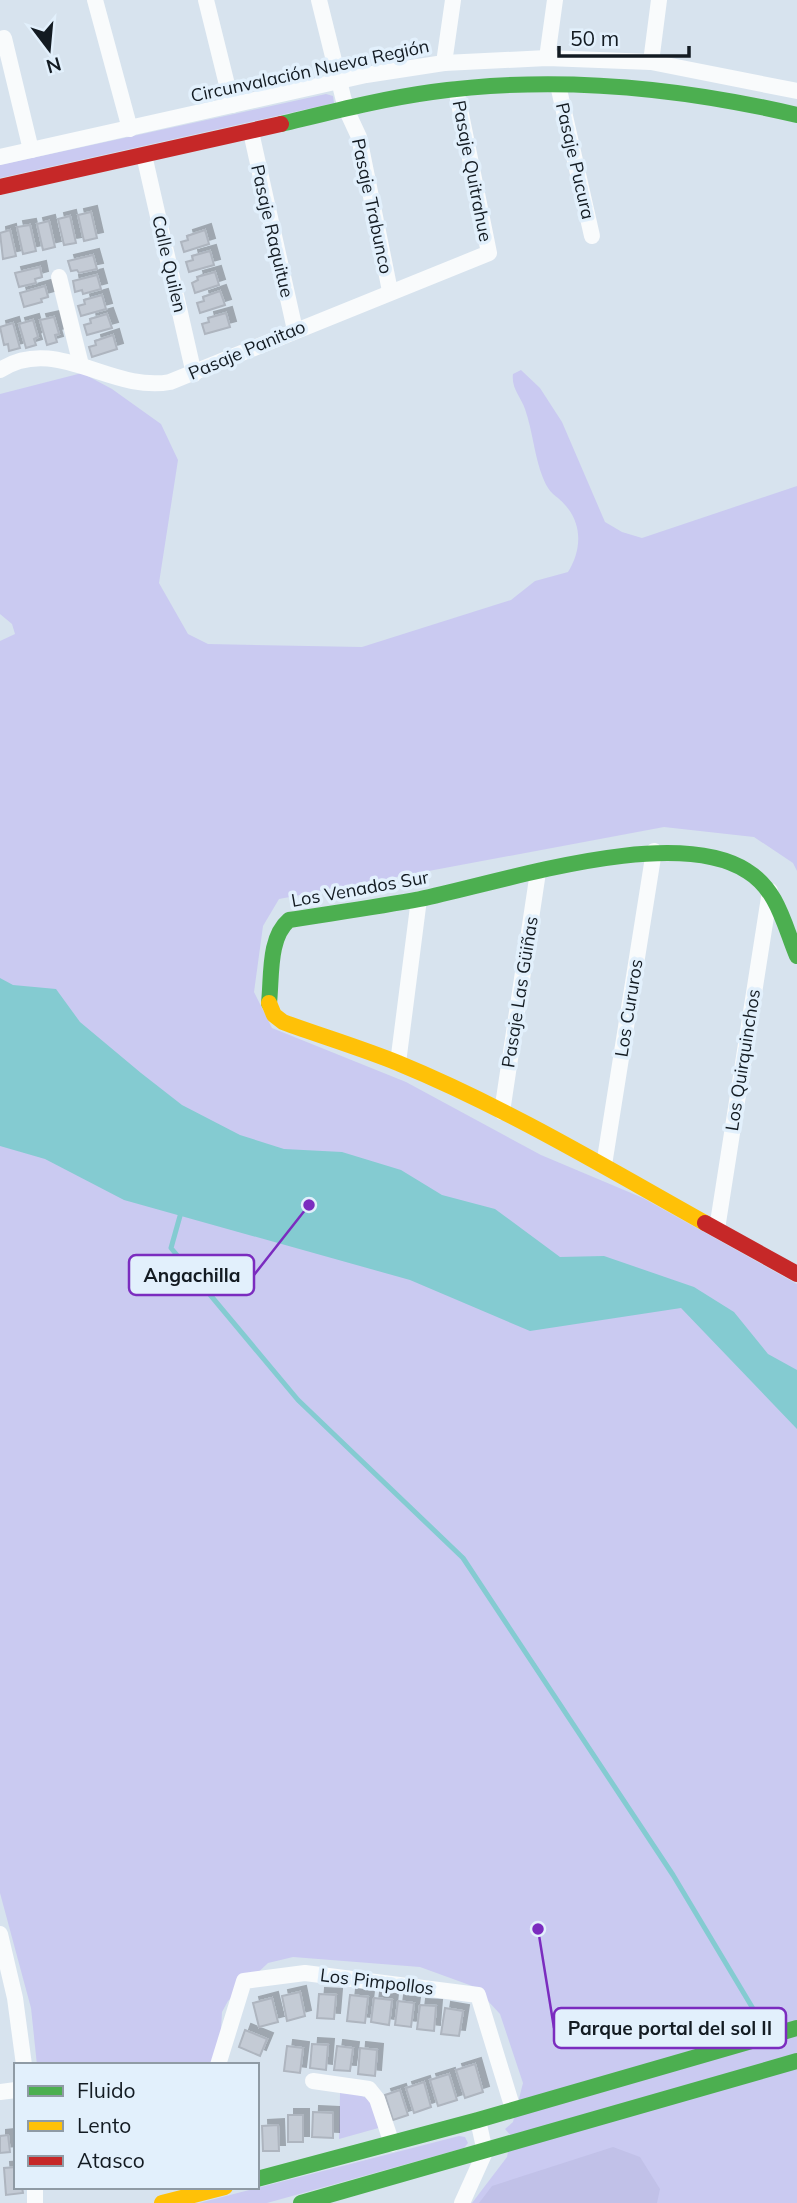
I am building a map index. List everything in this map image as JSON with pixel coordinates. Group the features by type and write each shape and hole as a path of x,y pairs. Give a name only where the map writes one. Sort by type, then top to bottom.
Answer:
{"street":[{"path":"95,0 130,129"},
{"path":"206,0 232,105"},
{"name":"Pasaje Trabunco","path":"318,0 346,109 359,137 390,291"},
{"path":"444,63 453,0"},
{"path":"547,58 555,0"},
{"path":"651,62 659,0"},
{"path":"4,38 31,150"},
{"name":"Circunvalación Nueva Región","path":"0,157 338,82 444,63 547,58 651,62 797,91"},
{"path":"0,187 251,132 373,102 456,89 558,85 654,91 761,106 797,115"},
{"name":"Pasaje Pucura","path":"558,85 592,236"},
{"name":"Pasaje Quitrahue","path":"456,89 489,253"},
{"name":"Pasaje Raquitue","path":"251,132 295,330"},
{"name":"Calle Quilen","path":"144,155 194,374"},
{"name":"Pasaje Panitao","path":"0,370 26,359 50,357 135,383 152,385 194,374 390,291 489,253"},
{"path":"59,277 81,365"},
{"name":"Los Venados Sur","path":"797,956 770,891 745,870 711,855 673,850 654,851 538,872 419,899 296,918 284,924 276,939 269,1003 274,1016 283,1022 398,1063 502,1112 604,1165 797,1274"},
{"name":"Los Cururos","path":"604,1165 654,851"},
{"name":"Pasaje Las Güiñas","path":"502,1112 538,872"},
{"name":"Los Quirquinchos","path":"717,1228 770,891"},
{"path":"398,1063 419,899"},
{"path":"0,1934 15,1998 24,2063"},
{"name":"Los Pimpollos","path":"219,2063 244,1981 305,1973 478,1995 513,2109"},
{"path":"259,2178 478,2120 797,2028"},
{"path":"301,2203 797,2061"},
{"path":"313,2081 369,2089 377,2099 392,2144"},
{"path":"462,2203 485,2152 478,2120"},
{"path":"173,2197 215,2189"}],"shaded area":[{"path":"326,94 333,96 334,103 0,178 0,165"},
{"path":"521,370 540,388 562,422 605,522 622,532 642,538 797,486 797,871 793,863 754,837 664,827 279,899 263,926 254,992 272,1028 406,1082 541,1155 643,1198 797,1284 797,2203 472,2203 507,2157 511,2136 505,2129 513,2122 523,2083 500,2014 475,1987 420,1967 293,1957 268,1963 228,2001 222,2012 219,2063 37,2063 31,2008 0,1893 0,641 15,634 12,624 0,614 0,394 82,373 112,389 161,424 178,460 159,583 188,634 208,644 362,647 511,600 535,581 568,572 576,556 578,530 572,514 551,492 543,478 528,418 513,384 513,374"},
{"path":"0,978 13,985 56,989 80,1022 141,1073 182,1105 240,1135 284,1149 342,1152 401,1170 442,1195 495,1209 560,1257 604,1256 694,1287 734,1312 768,1354 797,1370 797,1429 681,1308 530,1331 410,1280 124,1200 45,1159 0,1146"},
{"path":"340,2093 359,2095 369,2100 382,2127 339,2139"},
{"path":"459,2136 465,2137 468,2143 464,2148 267,2203 199,2203"},
{"path":"613,2147 640,2157 660,2189 657,2203 479,2203 492,2186"}],"building":[{"path":"91,212 97,238 84,241 78,215"},
{"path":"70,216 76,243 64,245 58,219"},
{"path":"49,221 55,247 43,250 37,224"},
{"path":"30,225 36,251 23,254 17,227"},
{"path":"10,230 16,256 3,259 0,233"},
{"path":"205,230 209,244 184,252 181,242 188,240 187,236"},
{"path":"210,251 214,265 189,272 186,262 193,260 192,256"},
{"path":"93,255 97,269 79,273 77,270 71,271 68,261"},
{"path":"40,267 42,277 35,279 36,283 19,287 15,273"},
{"path":"215,272 219,285 195,293 192,283 198,280 197,277"},
{"path":"97,275 101,289 83,294 82,290 75,292 73,281"},
{"path":"45,286 48,297 41,299 42,302 24,307 20,293"},
{"path":"220,291 225,305 200,313 197,303 204,301 203,297"},
{"path":"102,295 106,309 81,316 78,306 85,304 84,300"},
{"path":"226,313 230,327 205,334 202,324 209,322 208,318"},
{"path":"107,314 112,328 87,335 84,325 91,323 90,319"},
{"path":"54,317 59,334 55,335 57,342 47,345 40,320"},
{"path":"33,320 38,337 34,339 36,345 26,348 19,324"},
{"path":"13,323 20,348 9,351 8,344 4,345 0,327"},
{"path":"113,335 117,349 92,357 89,347 96,345 95,341"},
{"path":"300,1992 305,2016 287,2021 282,1996"},
{"path":"319,1994 336,1995 334,2019 317,2018"},
{"path":"350,1995 368,1997 365,2023 347,2021"},
{"path":"272,1998 278,2022 259,2027 253,2003"},
{"path":"374,1998 392,2000 389,2025 371,2022"},
{"path":"398,2001 414,2003 411,2027 395,2025"},
{"path":"420,2005 436,2006 434,2031 417,2029"},
{"path":"445,2008 463,2011 459,2036 441,2034"},
{"path":"245,2030 267,2039 260,2056 239,2047"},
{"path":"312,2044 328,2045 326,2070 310,2068"},
{"path":"287,2046 303,2048 300,2073 284,2071"},
{"path":"337,2046 353,2048 350,2071 334,2070"},
{"path":"360,2048 377,2050 375,2076 358,2074"},
{"path":"475,2064 483,2092 465,2098 456,2070"},
{"path":"449,2074 457,2100 438,2106 430,2080"},
{"path":"424,2082 431,2107 414,2113 406,2088"},
{"path":"400,2090 408,2115 393,2120 385,2095"},
{"path":"313,2112 333,2113 333,2138 312,2137"},
{"path":"288,2115 303,2115 303,2142 288,2142"},
{"path":"278,2125 279,2151 263,2151 262,2126"},
{"path":"8,2135 10,2152 0,2153 0,2136"},
{"path":"14,2167 14,2189 22,2189 23,2193 6,2195 4,2168"}],"waterway":[{"path":"180,1216 171,1248 298,1400 463,1558 673,1875 758,2017"}],"traffic: fast":[{"path":"281,124 413,95 524,84 570,84 661,91 797,115"},
{"path":"269,1003 274,947 277,937 289,920 420,899 541,870 633,855 677,853 715,858 747,871 758,879 773,898 797,956"},
{"path":"259,2178 478,2120 797,2028"},
{"path":"301,2203 797,2061"}],"traffic: slow":[{"path":"269,1003 274,1015 283,1022 370,1052 438,1080 554,1139 705,1223"},
{"path":"162,2203 217,2189"}],"traffic: jam":[{"path":"0,187 281,124"},
{"path":"705,1223 797,1274"}],"place":[{"name":"Angachilla","path":"309,1205"},
{"name":"Parque portal del sol II","path":"538,1929"}]}
